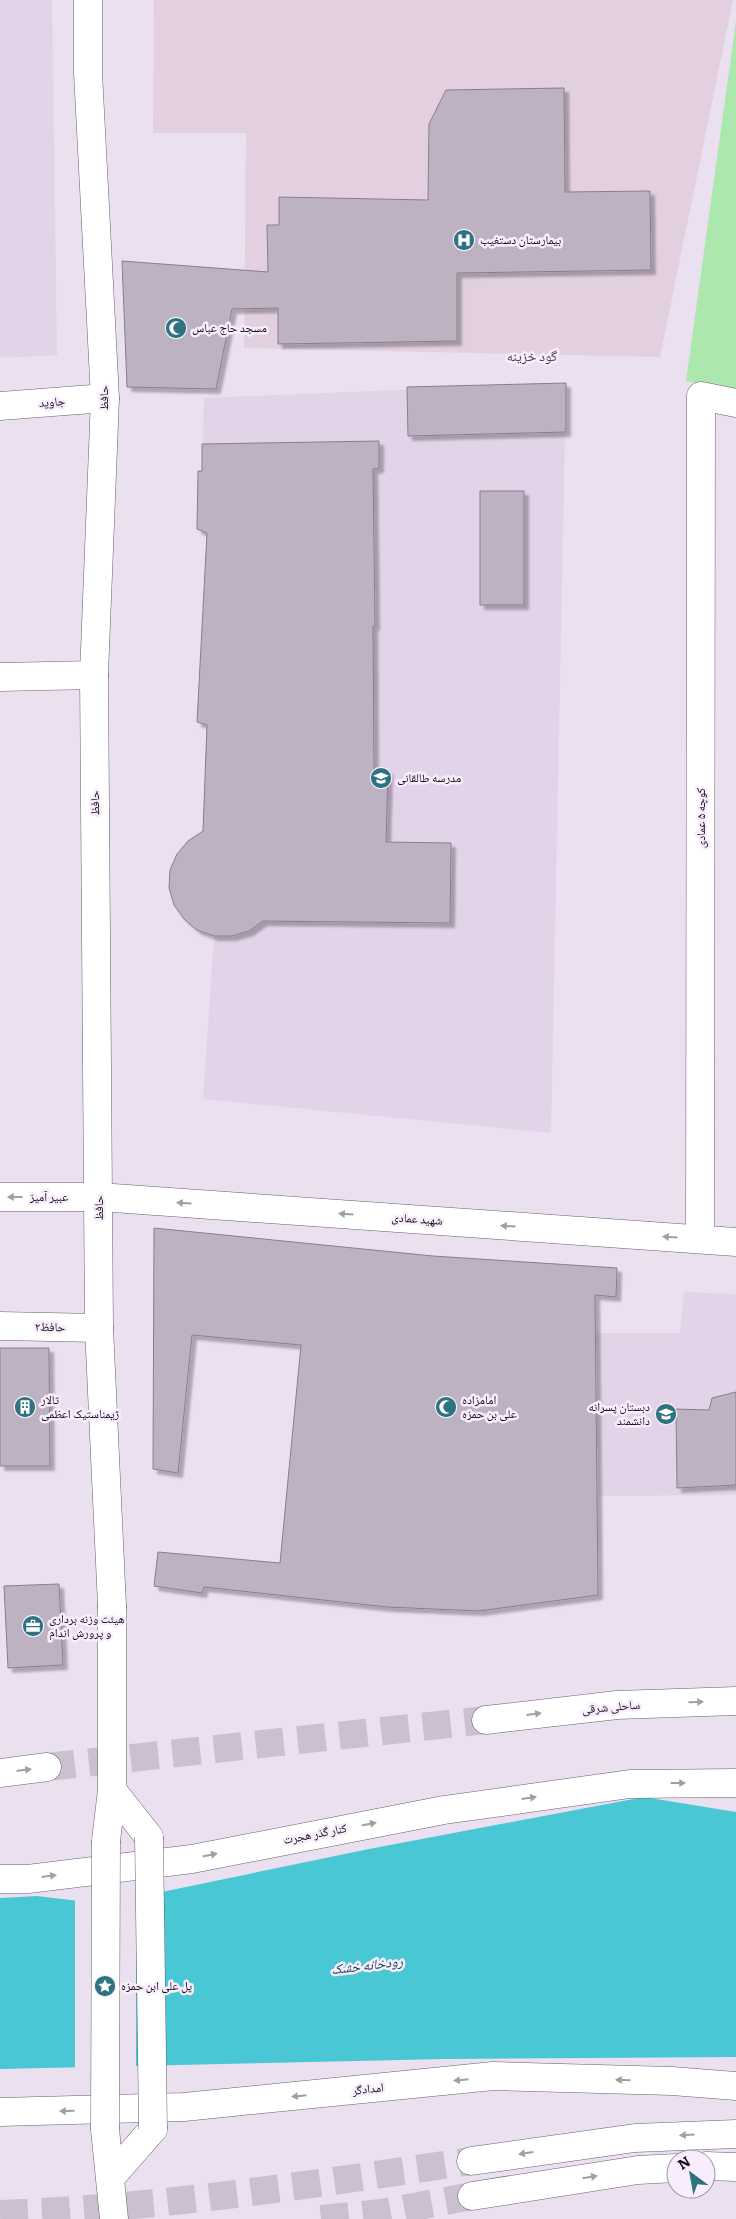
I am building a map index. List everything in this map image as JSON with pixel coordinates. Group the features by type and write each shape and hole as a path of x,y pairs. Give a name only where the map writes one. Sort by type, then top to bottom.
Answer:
{"main road":[{"name":"حافظ","path":"88,0 88,73 105,398 94,675 99,1328 112,1606 112,1790 106,1841 105,2129 111,2177"},
{"name":"کوچه ۵ عمادی","path":"700,1239 701,396 736,403"},
{"name":"جاوید","path":"0,406 105,398"},
{"path":"0,677 94,675"},
{"name":"عبیر آمیز","path":"0,1197 99,1197"},
{"name":"شهید عمادی","path":"99,1197 736,1242"},
{"name":"۲حافظ","path":"0,1326 99,1328"},
{"name":"ساحلی شرقی","path":"486,1720 617,1705 736,1701"},
{"path":"0,1773 47,1767"},
{"name":"کنار گذر هجرت","path":"0,1879 28,1878 192,1859 444,1810 630,1784 736,1783"},
{"path":"112,1790 149,1837 153,2129 111,2177 114,2219"},
{"name":"امدادگر","path":"0,2112 184,2108 493,2076 672,2081 736,2086"},
{"path":"471,2160 635,2138 736,2134"},
{"path":"716,2166 736,2167"},
{"path":"472,2196 638,2170 666,2169"}],"shaded area":[{"path":"0,0 52,0 57,355 0,358"},
{"name":"بیمارستان دستغیب","path":"154,0 733,0 660,357 244,348 246,133 153,133"},
{"name":"مدرسه طالقانی","path":"566,383 551,1133 203,1099 214,936 197,930 184,919 174,905 170,870 177,854 188,841 203,831 207,725 197,722 207,534 197,529 198,471 202,470 204,398"},
{"name":"دبستان پسرانه دانشمند","path":"684,1292 736,1294 736,1495 598,1496 596,1333 680,1333"}],"green space":[{"path":"736,21 736,391 686,381"}],"water":[{"name":"رودخانه خشک","path":"644,1797 736,1812 736,2057 445,2059 0,2069 0,1898 37,1896 104,1904 369,1849"}],"pier":[{"path":"136,1895 136,2067 75,2069 75,1898 104,1901"}],"building":[{"path":"564,88 565,192 650,191 651,270 457,273 457,341 278,344 278,308 232,309 216,389 127,387 122,261 268,272 267,225 279,225 279,197 428,200 429,124 446,90"},
{"path":"566,383 566,432 408,436 407,387"},
{"path":"379,441 379,468 373,469 374,769 388,770 386,842 451,843 450,923 263,921 249,931 232,936 214,936 197,930 184,919 174,905 169,888 170,870 177,854 188,841 203,831 207,725 197,722 207,533 197,529 198,471 202,471 202,444"},
{"path":"480,491 524,491 524,605 480,605"},
{"name":"امامزاده علی بن حمزه","path":"154,1228 433,1256 617,1268 616,1297 595,1295 598,1595 479,1611 387,1607 204,1587 202,1593 154,1586 158,1552 280,1563 301,1345 192,1335 178,1473 153,1469"},
{"name":"تالار ژیمناستیک اعظمی","path":"0,1348 49,1348 50,1466 0,1466"},
{"path":"736,1392 736,1485 677,1488 676,1409 709,1410 712,1398"},
{"name":"هیئت وزنه برداری و پرورش اندام","path":"59,1584 63,1665 8,1668 4,1586"}],"tunnel":[{"path":"47,1767 486,1720"},
{"path":"0,2214 178,2201 471,2161"},
{"path":"321,2219 381,2213 472,2196"}],"place":[{"name":"بیمارستان دستغیب","path":"464,240"},
{"name":"مسجد حاج عباس","path":"176,328"},
{"name":"مدرسه طالقانی","path":"381,778"},
{"name":"تالار ژیمناستیک اعظمی","path":"25,1407"},
{"name":"امامزاده علی بن حمزه","path":"446,1407"},
{"name":"دبستان پسرانه دانشمند","path":"666,1414"},
{"name":"هیئت وزنه برداری و پرورش اندام","path":"33,1626"},
{"name":"پل علی ابن حمزه","path":"105,1986"}],"district":[{"name":"گود خزینه","path":"532,356"}]}
